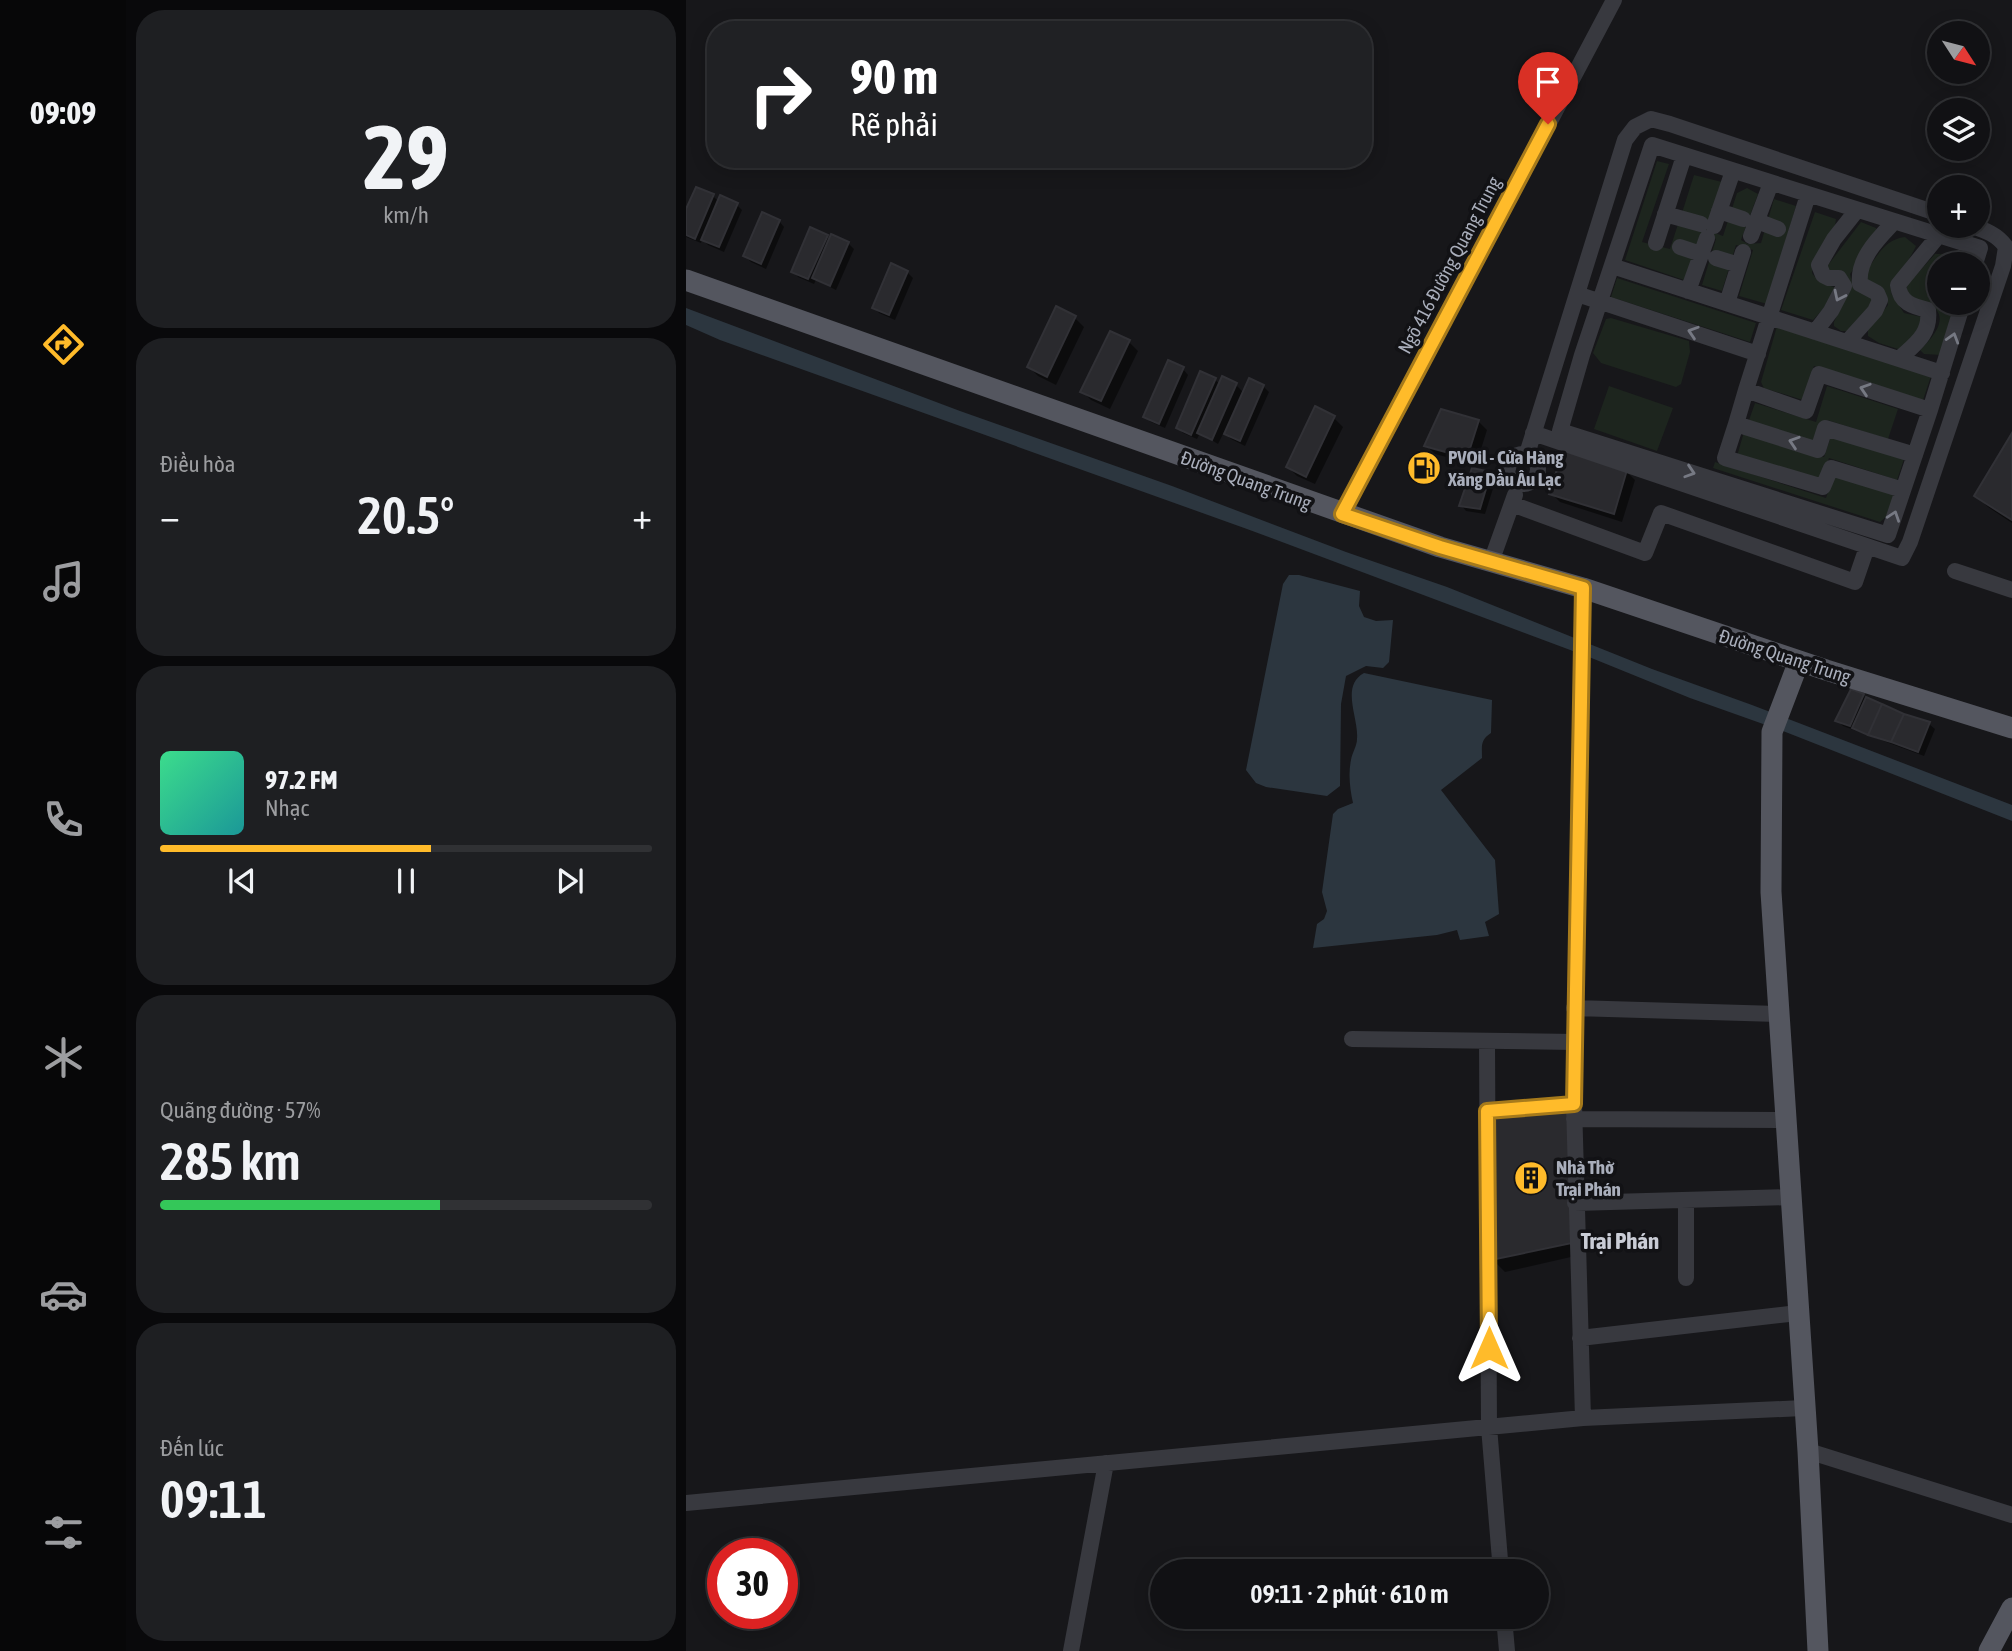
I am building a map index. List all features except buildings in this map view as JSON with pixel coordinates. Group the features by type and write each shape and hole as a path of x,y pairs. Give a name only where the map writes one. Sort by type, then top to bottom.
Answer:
{"main road":[{"name":"Đường Quang Trung","path":"686,280 1342,514 1490,562 1583,588 1799,661 2012,728"},
{"path":"1799,661 1772,732 1771,892 1808,1451 1818,1651"},
{"path":"1989,1651 2012,1608"}],"street":[{"name":"Ngõ 416 Đường Quang Trung","path":"1342,514 1614,0"},
{"path":"1490,562 1520,484 1531,482 1538,472 1536,461 1527,454 1625,140 1635,127 1651,119 1927,210"},
{"path":"1927,232 1652,145 1582,355 1560,431 1888,535 1959,315"},
{"path":"1656,243 1684,156"},
{"path":"1688,291 1709,256 1710,225 1732,171"},
{"path":"1750,225 1771,183"},
{"path":"1808,195 1725,458 1823,487 1831,468 1903,491"},
{"path":"1815,332 1844,286 1839,278 1823,275 1819,265 1834,239 1857,210"},
{"path":"1665,214 1710,225 1750,225 1778,229"},
{"path":"1847,342 1875,312 1880,300 1877,293 1860,285 1859,275 1862,263 1872,247 1894,222"},
{"path":"1533,433 1902,558 1910,542 2003,266 2006,247 1990,234"},
{"path":"1899,359 1920,340 1927,330 1929,320 1928,310 1906,303 1899,295 1898,285 1937,238"},
{"path":"1948,238 1980,248 1979,252"},
{"path":"1680,247 1709,256 1741,258 1727,303"},
{"path":"1612,267 1942,373"},
{"path":"1577,294 1758,354"},
{"path":"1560,347 1582,355"},
{"path":"1746,390 1806,411 1819,374 1930,410"},
{"path":"1736,424 1818,450 1825,428 1915,455"},
{"path":"1512,504 1645,553 1661,513 1855,582 1867,547"},
{"path":"1955,571 2012,590"},
{"path":"1583,588 1574,1008 1575,1203 1583,1418"},
{"path":"1574,1008 1778,1014"},
{"path":"1352,1039 1487,1043 1575,1042"},
{"path":"1487,1043 1489,1427 1500,1559"},
{"path":"1487,1111 1787,1120"},
{"path":"1575,1203 1792,1197"},
{"path":"1686,1200 1686,1278"},
{"path":"1580,1338 1798,1313"},
{"path":"686,1503 1583,1418 1804,1408"},
{"path":"1808,1451 2012,1515"},
{"path":"1071,1651 1109,1463"},
{"path":"1505,1629 1507,1651"}],"shaded area":[{"path":"1657,161 1669,164 1642,242 1670,249 1678,224 1701,232 1703,221 1681,216 1694,175 1722,182 1710,231 1723,236 1737,193 1747,188 1758,194 1741,240 1748,244 1761,243 1774,199 1796,206 1767,304 1739,296 1753,250 1736,245 1722,291 1702,285 1716,239 1702,233 1684,280 1625,260"},
{"path":"1815,212 1836,219 1812,273 1818,281 1836,288 1825,307 1813,320 1781,310"},
{"path":"1861,222 1876,228 1878,235 1850,274 1852,282 1875,300 1849,331 1841,331 1834,326 1834,322 1847,294 1830,271 1825,269"},
{"path":"1905,237 1916,246 1895,280 1891,293 1904,313 1922,317 1923,325 1901,350 1879,343 1868,336 1868,330 1888,305 1882,290 1867,283 1866,272 1887,245"},
{"path":"1927,263 1927,303 1906,293 1907,285"},
{"path":"1617,278 1756,323 1750,342 1611,297"},
{"path":"686,308 960,411 1447,587 1652,669 2012,805 2012,821 1783,731 1247,529 720,340 686,325"},
{"path":"1939,315 1953,315 1941,355 1924,354 1920,350 1937,329"},
{"path":"1611,318 1689,341 1690,352 1681,384 1676,387 1601,363 1593,353 1606,319"},
{"path":"1777,326 1931,376 1923,400 1814,366 1803,400 1764,388 1761,382"},
{"path":"1609,386 1673,408 1657,451 1594,429"},
{"path":"1827,386 1898,409 1888,439 1827,420 1818,445 1748,423 1755,403 1816,422"},
{"path":"1744,432 1824,457 1831,436 1904,459 1897,480 1829,458 1821,482 1737,456"},
{"path":"1715,462 1826,498 1835,472 1891,490 1894,499 1887,516 1880,522 1713,468"},
{"path":"1289,575 1299,575 1360,591 1359,606 1364,617 1376,621 1393,620 1389,662 1383,668 1366,666 1346,676 1341,704 1340,786 1327,796 1266,787 1256,783 1246,770 1283,584"},
{"path":"1364,673 1492,700 1491,733 1483,741 1482,758 1441,790 1495,860 1499,914 1485,922 1489,936 1460,940 1457,930 1437,935 1313,948 1317,924 1324,919 1327,911 1322,892 1333,814 1353,803 1350,771 1357,731 1352,694 1357,679"}],"place":[{"name":"PVOil - Cửa Hàng Xăng Dầu Âu Lạc","path":"1424,468"},
{"name":"Nhà Thờ Trại Phán","path":"1531,1178"}],"district":[{"name":"Trại Phán","path":"1620,1241"}],"route":[{"path":"1489,1348 1487,1111 1574,1104 1583,588 1440,547 1342,514 1548,124"}]}
